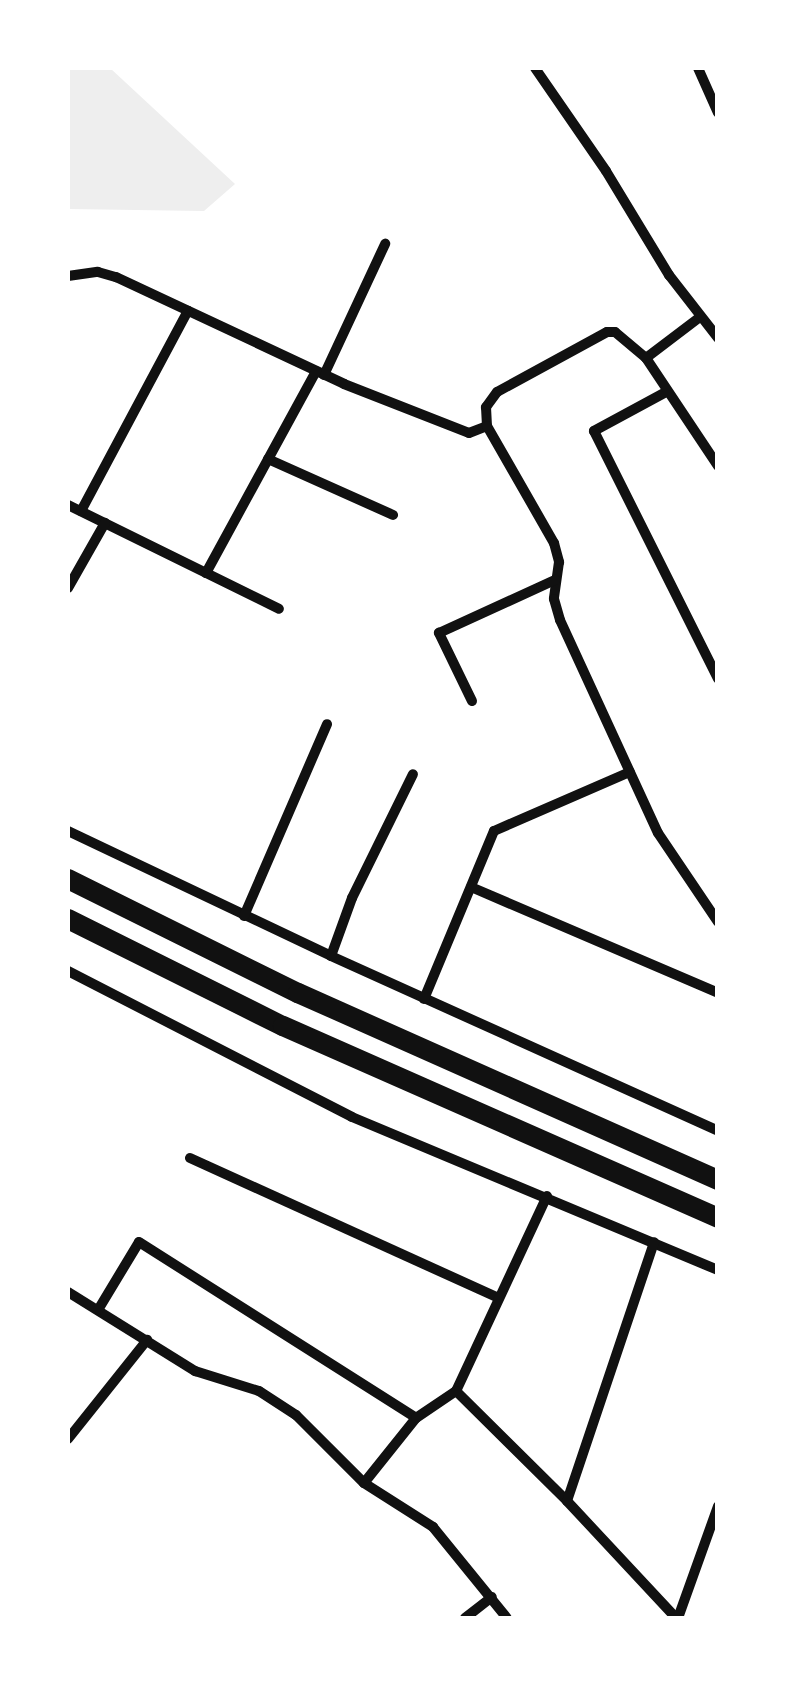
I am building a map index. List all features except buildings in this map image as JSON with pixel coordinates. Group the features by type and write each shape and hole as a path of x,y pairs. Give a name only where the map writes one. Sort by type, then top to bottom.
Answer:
{"highway":[{"path":"68,879 298,993 718,1180"},
{"path":"68,919 283,1026 718,1218"}],"street":[{"path":"534,68 700,317 718,338"},
{"path":"698,68 718,113"},
{"path":"206,573 320,373 384,244"},
{"path":"68,276 98,272 116,277 320,373 469,433 488,426"},
{"path":"81,511 188,310"},
{"path":"646,358 700,317"},
{"path":"718,466 646,358 615,332 607,332 497,392 486,408 488,426 554,543 559,562 554,580 560,620 658,833 718,922"},
{"path":"666,392 594,431 718,679"},
{"path":"707,450 718,444"},
{"path":"268,459 393,515"},
{"path":"68,505 279,610"},
{"path":"68,588 105,523"},
{"path":"472,701 440,633 554,580"},
{"path":"244,916 328,724"},
{"path":"424,999 494,831 630,772"},
{"path":"330,956 352,898 413,774"},
{"path":"68,832 330,956 718,1131"},
{"path":"471,886 718,993"},
{"path":"68,970 352,1117 718,1270"},
{"path":"190,1158 499,1298"},
{"path":"364,1483 416,1418 456,1391 547,1196"},
{"path":"98,1310 139,1242 416,1418"},
{"path":"567,1501 654,1242"},
{"path":"68,1292 195,1371 258,1391 296,1416 364,1483 433,1527 507,1618"},
{"path":"68,1438 147,1340"},
{"path":"456,1391 677,1618 717,1509"},
{"path":"464,1618 492,1597"}],"shaded area":[{"path":"68,68 110,68 235,184 204,211 68,209"}]}
